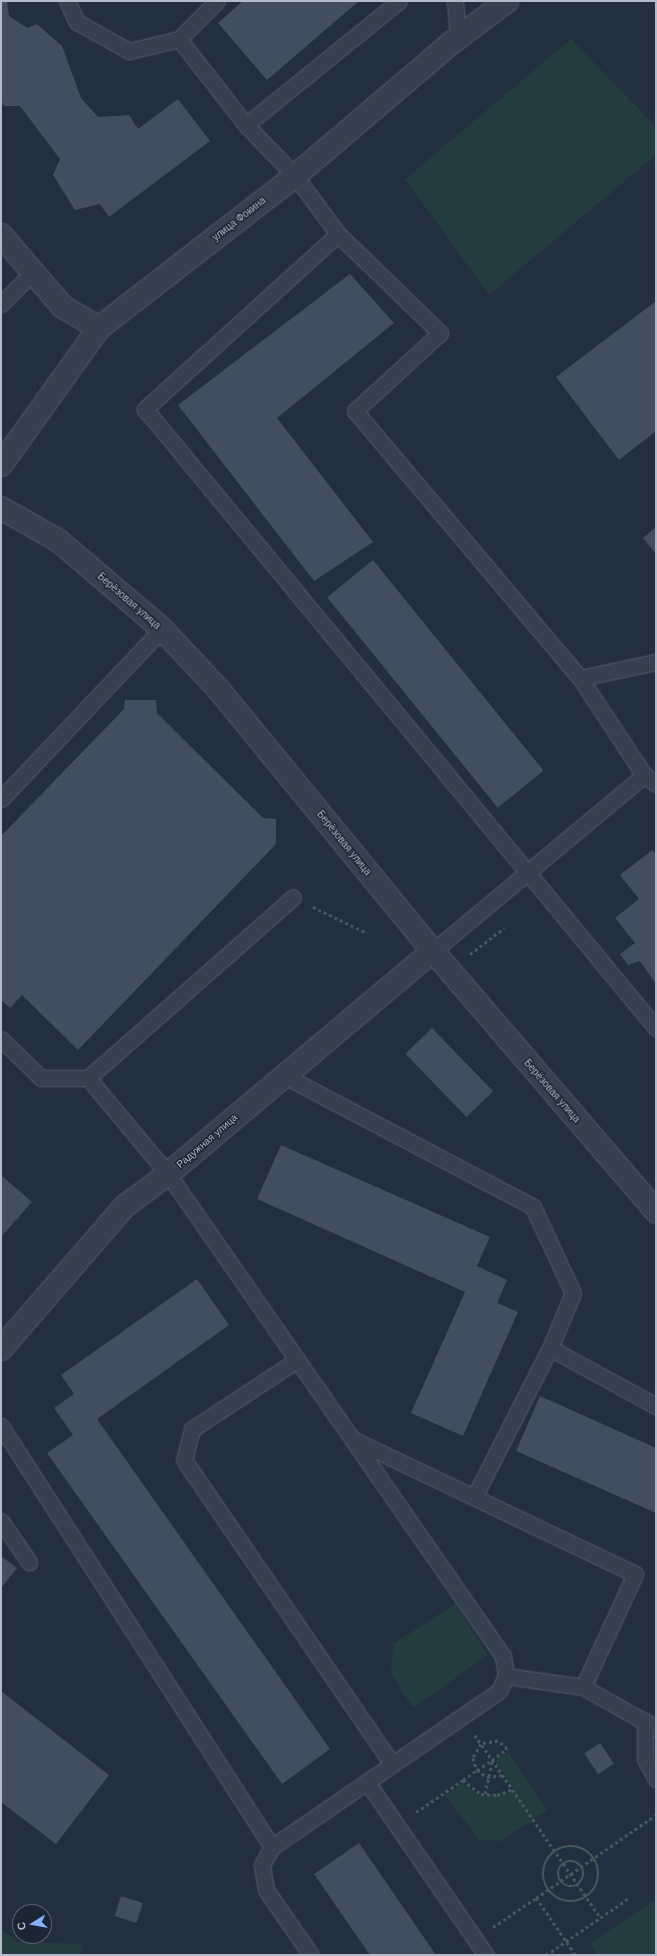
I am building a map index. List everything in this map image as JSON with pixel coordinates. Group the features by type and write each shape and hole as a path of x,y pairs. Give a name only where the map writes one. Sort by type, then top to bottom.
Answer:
{"street":[{"name":"улица Фокина","path":"1,465 99,328 295,176 458,39 507,1"},
{"path":"1,234 63,307 99,328"},
{"name":"Берёзовая улица","path":"1,508 59,541 162,630 219,690 433,952 656,1211"},
{"name":"Радужная улица","path":"1,1348 125,1206 168,1174 283,1074 433,952"}],"lane":[{"path":"67,1 77,22 129,51 179,39 217,1"},
{"path":"246,125 399,1"},
{"path":"455,1 458,39"},
{"path":"179,39 246,125 295,176 338,234 440,333 355,411 580,678 644,775 656,784"},
{"path":"338,234 145,409 656,1028"},
{"path":"1,304 33,272"},
{"path":"1,799 162,630"},
{"path":"580,678 656,662"},
{"path":"433,952 644,775"},
{"path":"1,1039 41,1078 88,1078 293,898"},
{"path":"283,1074 533,1207 573,1293 550,1348 474,1497"},
{"path":"88,1078 168,1174 503,1656 506,1676 499,1691 272,1847 262,1865 266,1890 311,1955"},
{"path":"550,1348 656,1406"},
{"path":"297,1360 192,1429 184,1460 392,1764"},
{"path":"1,1426 272,1847"},
{"path":"353,1440 635,1574 583,1687"},
{"path":"1,1520 29,1562"},
{"path":"506,1676 583,1687 650,1725 645,1759 656,1779"},
{"path":"367,1782 486,1955"}],"path":[{"path":"293,898 367,934"},
{"path":"465,958 504,928"},
{"path":"462,1716 601,1918"},
{"path":"397,1825 507,1749 498,1741 481,1744"},
{"path":"481,1744 473,1758 477,1770 489,1777 503,1775"},
{"path":"485,1794 492,1760"},
{"path":"463,1780 485,1794 497,1795 513,1789"},
{"path":"475,1939 656,1815"},
{"path":"568,1845 583,1848 594,1858 599,1872 597,1886 587,1898 573,1903 558,1900 547,1890 542,1876 545,1862 554,1850 568,1845"},
{"path":"578,1885 565,1886 559,1881 557,1875 563,1863 569,1861 582,1866"},
{"path":"578,1885 584,1873 582,1866"},
{"path":"536,1898 575,1955"},
{"path":"546,1955 629,1898"}],"green space":[{"path":"571,39 656,127 656,155 489,295 405,179"},
{"path":"455,1604 488,1655 413,1708 391,1674 393,1644"},
{"path":"508,1752 547,1810 501,1841 479,1840 445,1795 463,1783 478,1795 508,1793 513,1789 495,1761"},
{"path":"656,1899 656,1955 598,1955 590,1943"},
{"path":"1,1929 12,1938 12,1944 83,1944 81,1955 1,1955"}],"building":[{"path":"1,1 7,1 9,16 27,28 37,24 62,46 81,98 98,117 129,115 138,129 178,99 210,141 109,217 100,204 75,210 53,175 60,159 20,106 4,106 1,100"},
{"path":"243,1 359,1 267,80 218,23"},
{"path":"350,274 394,323 277,418 373,542 314,581 178,405"},
{"path":"656,301 656,431 619,460 556,377"},
{"path":"656,527 656,554 643,538"},
{"path":"373,560 544,771 498,808 327,597"},
{"path":"125,700 156,700 157,713 263,818 276,819 276,844 78,1050 22,995 10,1008 1,1000 1,836 124,709"},
{"path":"652,850 656,854 656,984 640,961 628,965 620,954 635,943 615,918 639,899 620,875"},
{"path":"432,1028 493,1091 467,1117 405,1054"},
{"path":"281,1145 490,1237 477,1266 507,1280 497,1303 518,1312 463,1436 411,1413 465,1292 257,1199"},
{"path":"1,1175 32,1202 1,1237"},
{"path":"197,1279 229,1325 97,1419 330,1749 282,1784 47,1453 73,1435 54,1408 74,1394 61,1375"},
{"path":"540,1396 656,1448 656,1513 516,1451"},
{"path":"1,1556 17,1568 1,1588"},
{"path":"1,1691 109,1775 56,1844 1,1802"},
{"path":"600,1743 614,1764 598,1774 584,1754"},
{"path":"359,1843 436,1955 370,1955 314,1874"},
{"path":"121,1896 143,1903 136,1923 115,1916"}]}
